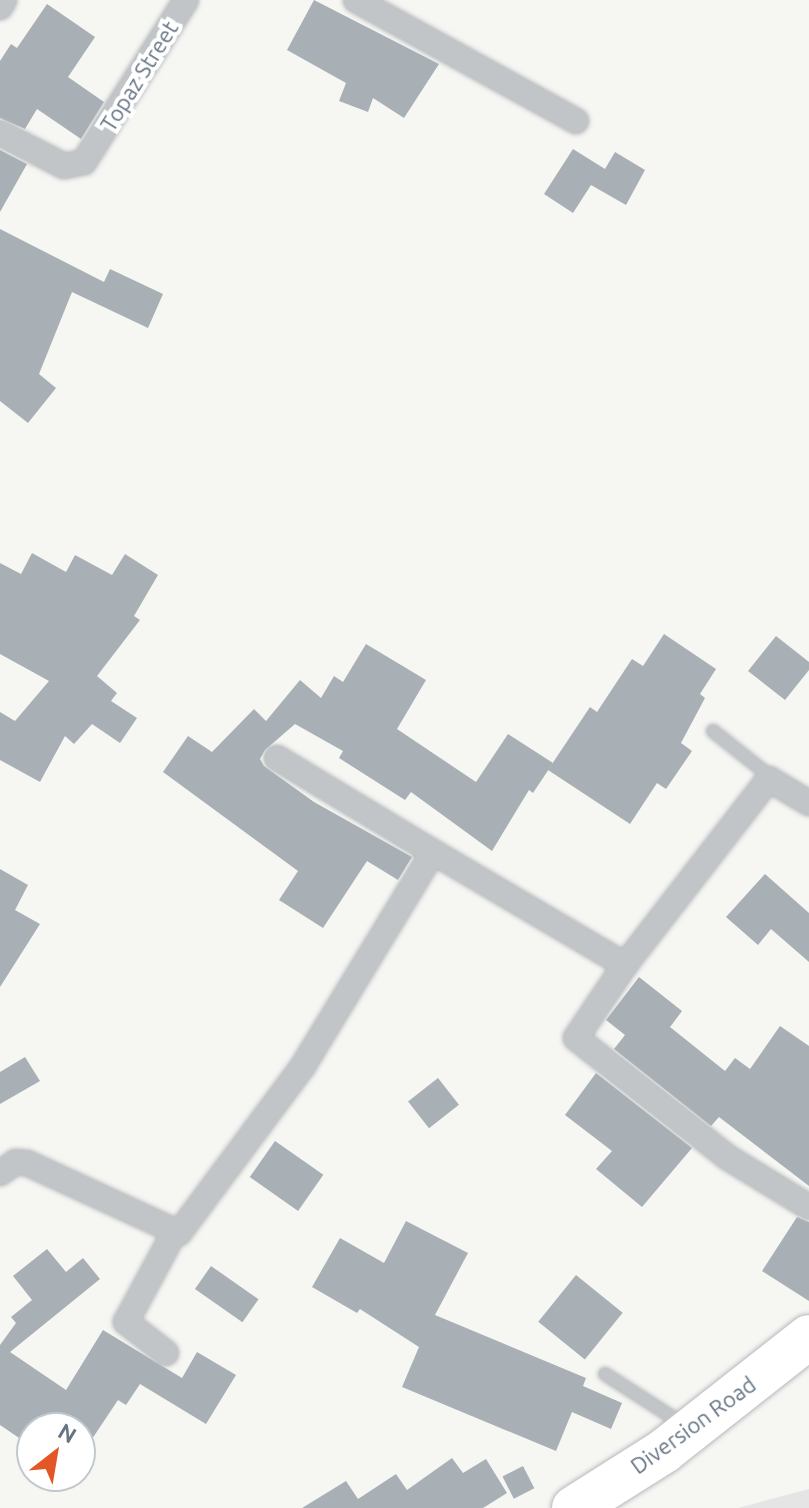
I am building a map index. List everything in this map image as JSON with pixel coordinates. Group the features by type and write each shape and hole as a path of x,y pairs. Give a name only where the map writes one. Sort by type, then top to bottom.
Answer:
{"highway":[{"name":"Diversion Road","path":"582,1506 692,1430 809,1337"}],"street":[{"path":"0,7 4,0"},
{"name":"Topaz Street","path":"0,133 64,166 84,162 186,0"},
{"path":"356,0 576,121"},
{"path":"277,758 625,965"},
{"path":"809,803 772,778 625,965 576,1038 727,1157 809,1207"},
{"path":"166,1353 126,1322 174,1233 183,1229 303,1066 433,852"},
{"path":"8,1168 174,1233"}],"lane":[{"path":"713,731 772,778"},
{"path":"605,1374 692,1430"}],"shaded area":[{"path":"809,1489 809,1508 738,1508"}],"building":[{"path":"314,0 439,64 404,118 373,98 368,112 339,101 346,83 287,50"},
{"path":"47,4 95,37 68,77 104,102 81,139 37,109 25,129 0,118 0,61 11,44 17,48"},
{"path":"573,149 605,169 615,152 645,170 626,205 591,185 573,213 544,194"},
{"path":"0,150 27,164 0,212"},
{"path":"0,229 104,282 110,269 163,294 148,328 72,292 39,374 56,388 28,423 0,401"},
{"path":"32,553 66,572 75,555 112,575 125,554 158,575 134,616 140,620 97,676 117,693 111,701 137,718 120,743 92,724 74,744 65,736 40,782 0,760 0,712 15,721 49,681 0,654 0,563 21,574"},
{"path":"664,634 716,669 700,694 705,698 681,743 692,751 666,789 657,783 630,824 548,770 590,707 597,712 632,659 643,666"},
{"path":"776,636 809,662 809,670 785,700 748,671"},
{"path":"366,644 426,680 397,729 476,782 508,734 553,763 533,793 529,790 492,851 411,792 405,800 339,758 343,751 295,724 265,750 260,759 264,766 314,802 412,857 398,880 367,861 323,928 279,900 298,871 163,772 188,736 212,752 254,709 266,721 300,680 321,698 334,676 343,682"},
{"path":"0,869 28,885 15,910 40,924 0,987"},
{"path":"765,874 809,913 809,962 771,929 758,945 726,917"},
{"path":"639,977 682,1011 670,1027 725,1071 735,1058 750,1069 780,1026 809,1046 809,1186 719,1117 711,1126 614,1049 625,1035 606,1020"},
{"path":"25,1057 40,1081 0,1104 0,1072"},
{"path":"596,1073 692,1148 642,1207 596,1169 612,1151 565,1115"},
{"path":"438,1078 459,1105 429,1128 408,1101"},
{"path":"275,1141 323,1175 298,1211 250,1177"},
{"path":"797,1217 809,1222 809,1301 762,1271"},
{"path":"406,1221 468,1253 435,1315 586,1378 583,1386 622,1403 611,1429 572,1412 556,1451 402,1387 419,1347 360,1309 357,1313 312,1287 340,1238 384,1263"},
{"path":"47,1249 66,1272 83,1258 100,1279 10,1352 66,1390 103,1330 182,1378 197,1352 236,1375 206,1424 140,1384 126,1405 118,1400 96,1433 96,1412 16,1412 16,1436 0,1425 0,1345 16,1323 11,1317 32,1300 13,1276"},
{"path":"211,1266 259,1299 242,1322 195,1289"},
{"path":"576,1275 623,1313 585,1359 538,1322"},
{"path":"452,1458 463,1473 486,1459 507,1493 483,1508 302,1508 346,1481 358,1499 396,1474 407,1490"},
{"path":"523,1466 534,1488 514,1499 503,1476"}]}
